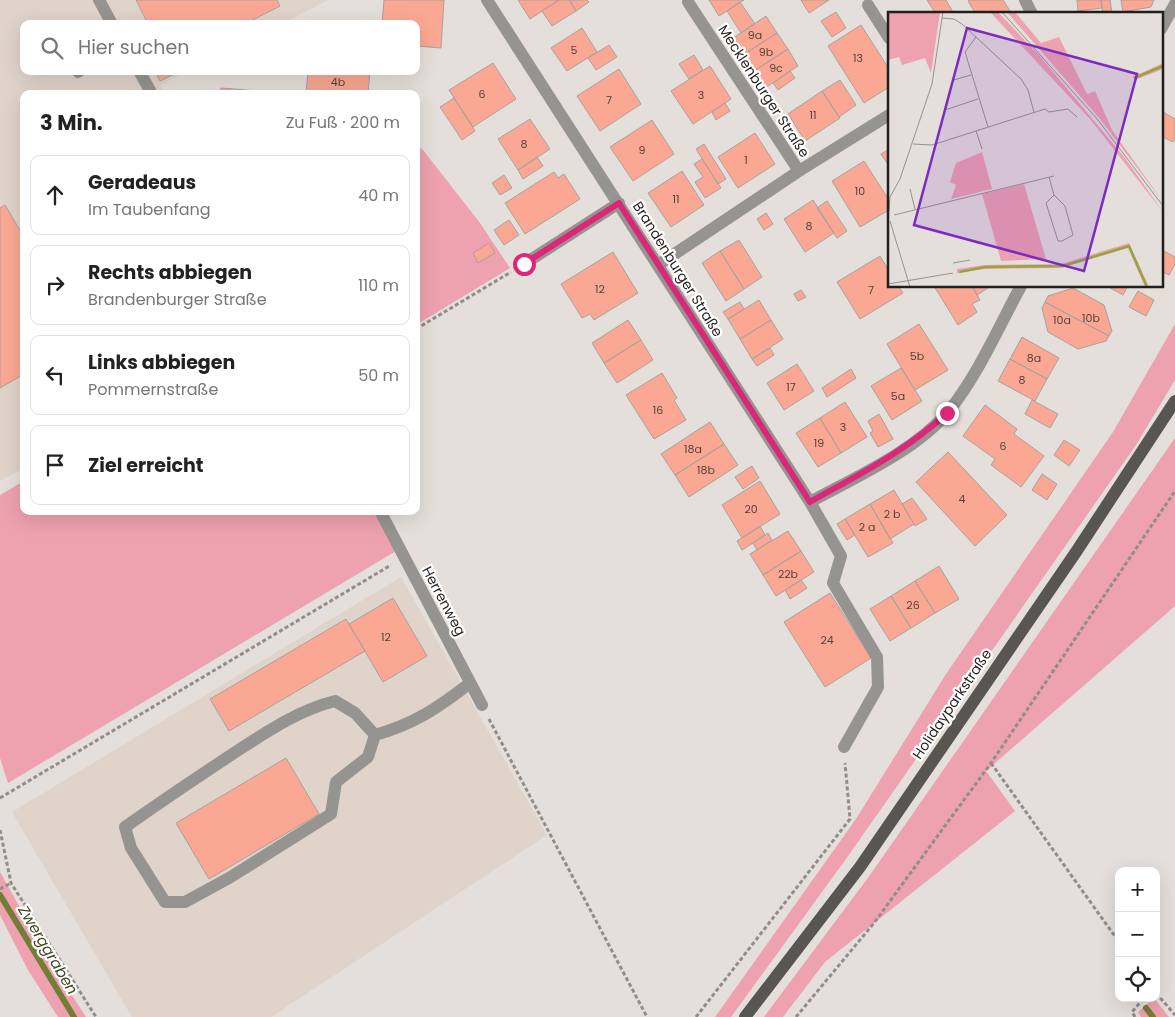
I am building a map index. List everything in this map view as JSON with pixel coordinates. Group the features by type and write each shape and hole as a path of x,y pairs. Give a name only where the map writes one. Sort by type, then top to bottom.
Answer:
{"main road":[{"name":"Holidayparkstraße","path":"745,1017 860,867 1076,552 1175,401"}],"street":[{"path":"98,0 110,20"},
{"name":"Brandenburger Straße","path":"487,0 810,502 841,556 833,583 877,657 878,687 844,747"},
{"path":"1026,0 1031,12"},
{"name":"Mecklenburger Straße","path":"688,2 799,171"},
{"path":"1162,27 1175,4"},
{"path":"868,5 888,36"},
{"path":"141,75 150,90"},
{"name":"Mecklenburger Straße","path":"658,265 799,171 888,116"},
{"path":"524,264 619,203"},
{"path":"810,502 889,458 924,434 947,413 973,376 1019,288"},
{"name":"Herrenweg","path":"382,515 482,705"},
{"path":"375,734 404,727 442,705 470,683"},
{"path":"335,701 355,712 375,734 368,757 336,782 331,814 229,878 185,902 165,902 131,848 125,827 183,786 264,734 318,705 335,701"}],"path":[{"path":"420,327 524,264"},
{"path":"796,1017 874,923 991,763 1175,492"},
{"path":"0,798 404,557"},
{"path":"482,705 647,1017"},
{"path":"696,1017 850,819 844,747"},
{"path":"991,763 1115,936"},
{"path":"0,830 11,883 96,1017"},
{"path":"0,889 11,883"},
{"path":"1160,998 1175,1015"},
{"path":"1135,1017 1132,1012 1141,1002"}],"shaded area":[{"path":"0,0 328,0 289,20 20,20 20,75 179,75 160,85 162,90 20,90 20,470 0,481"},
{"path":"420,148 480,223 510,268 420,323"},
{"path":"1175,324 1175,380 1136,445 846,859 731,1017 715,1017 856,819 946,674 1113,432"},
{"path":"1175,438 1175,606 986,771 1015,811 825,962 783,1017 764,1017 870,875"},
{"path":"20,483 20,515 376,515 396,551 8,783 0,758 0,495"},
{"path":"401,577 547,835 271,1017 132,1017 12,812"},
{"path":"0,872 50,961 86,1017 58,1017 28,970 0,915"},
{"path":"1149,1002 1157,1002 1169,1017 1141,1017 1138,1012"}],"building":[{"path":"136,0 277,0 280,6 253,20 146,20"},
{"path":"384,0 444,0 441,48 420,46 420,20 382,20"},
{"path":"518,0 559,0 530,19"},
{"path":"559,0 569,0 576,11 552,26 542,11"},
{"path":"570,0 587,0 589,2 576,11"},
{"path":"709,0 744,0 719,16"},
{"path":"801,0 829,0 809,13"},
{"path":"927,0 946,0 953,12 935,12"},
{"path":"1003,0 1011,12 975,12 968,1"},
{"path":"1077,0 1101,0 1102,8 1078,11"},
{"path":"1101,0 1110,0 1112,12 1103,12"},
{"path":"1121,0 1154,0 1151,7 1123,12"},
{"path":"740,2 755,24 741,33 727,11"},
{"path":"836,12 846,28 832,37 821,21"},
{"path":"766,16 777,33 743,55 733,38"},
{"path":"861,25 888,67 888,88 864,103 828,46"},
{"path":"582,28 597,52 567,71 551,48"},
{"path":"777,33 788,49 754,71 743,55"},
{"path":"609,45 617,57 596,70 588,58"},
{"path":"788,49 798,66 765,88 754,71"},
{"path":"694,55 703,70 689,79 679,64"},
{"path":"493,63 516,99 473,127 449,90"},
{"path":"710,66 731,99 693,124 671,91"},
{"path":"619,69 641,104 600,131 577,96"},
{"path":"790,71 795,78 778,90 773,83"},
{"path":"157,75 172,75 160,81"},
{"path":"308,75 370,75 368,90 306,90"},
{"path":"840,80 856,105 839,117 822,91"},
{"path":"221,88 245,90 221,90"},
{"path":"822,91 840,118 805,141 788,114"},
{"path":"454,98 475,131 462,140 440,107"},
{"path":"725,103 730,111 716,120 712,112"},
{"path":"1162,112 1175,119 1175,139 1173,142 1162,136"},
{"path":"530,119 550,149 518,170 498,139"},
{"path":"652,120 674,154 633,181 610,147"},
{"path":"755,133 775,164 738,188 718,157"},
{"path":"704,144 726,179 718,184 696,149"},
{"path":"888,150 888,164 881,154"},
{"path":"537,157 543,166 523,179 518,170"},
{"path":"702,159 721,188 705,198 695,182 703,177 694,164"},
{"path":"864,161 888,198 888,211 860,227 832,181"},
{"path":"682,171 704,205 671,227 648,193"},
{"path":"554,172 558,178 564,174 580,199 525,234 505,203"},
{"path":"504,175 512,188 500,195 492,183"},
{"path":"813,200 834,233 805,252 784,219"},
{"path":"827,201 847,231 837,238 817,208"},
{"path":"5,205 20,230 20,376 0,388 0,208"},
{"path":"766,213 773,224 764,230 757,219"},
{"path":"509,220 519,235 504,245 494,230"},
{"path":"739,240 762,277 744,289 720,251"},
{"path":"489,243 495,253 478,263 473,253"},
{"path":"1162,250 1175,257 1175,264 1169,275 1162,272"},
{"path":"720,251 744,289 726,301 702,263"},
{"path":"613,252 638,293 594,320 590,314 582,318 561,284"},
{"path":"880,256 888,269 888,288 899,288 903,293 860,319 837,282"},
{"path":"935,288 973,288 980,300 972,304 977,312 958,325"},
{"path":"973,288 988,288 977,295"},
{"path":"1073,288 1104,305 1112,331 1109,336 1045,302 1048,296"},
{"path":"1111,288 1127,288 1123,295"},
{"path":"801,290 806,297 798,301 794,294"},
{"path":"1138,291 1154,300 1146,316 1129,307"},
{"path":"759,300 771,320 740,339 728,319"},
{"path":"740,302 744,309 728,319 723,312"},
{"path":"1045,302 1109,336 1106,341 1078,349 1048,332 1042,308"},
{"path":"628,320 641,340 604,363 592,343"},
{"path":"771,320 783,339 752,359 740,339"},
{"path":"919,324 948,370 915,390 887,344"},
{"path":"1022,337 1059,358 1047,379 1010,359"},
{"path":"641,340 653,360 617,383 604,363"},
{"path":"770,348 774,355 757,366 752,359"},
{"path":"1010,359 1047,379 1035,401 998,381"},
{"path":"797,364 814,391 784,410 767,383"},
{"path":"901,368 922,401 892,420 871,386"},
{"path":"851,369 856,378 827,397 822,388"},
{"path":"662,373 677,398 674,400 686,420 654,439 626,395"},
{"path":"1032,400 1058,414 1050,428 1025,414"},
{"path":"845,402 867,437 841,453 820,418"},
{"path":"985,405 1017,429 1014,434 1044,456 1021,487 991,465 995,459 963,436"},
{"path":"879,414 893,439 878,447 870,433 873,431 868,421"},
{"path":"820,418 841,453 818,467 796,433"},
{"path":"710,422 724,444 675,475 661,454"},
{"path":"1064,440 1080,450 1069,466 1054,455"},
{"path":"724,444 738,465 689,497 675,475"},
{"path":"948,452 1007,515 975,546 916,482"},
{"path":"752,466 759,478 743,489 735,477"},
{"path":"1042,474 1057,484 1047,500 1032,490"},
{"path":"760,481 780,514 742,538 722,505"},
{"path":"894,490 914,524 890,539 870,504"},
{"path":"912,498 927,519 915,526 902,504"},
{"path":"870,504 893,543 868,557 845,519"},
{"path":"845,519 855,535 847,540 837,524"},
{"path":"760,526 765,535 742,550 737,541"},
{"path":"788,531 801,551 763,575 750,554"},
{"path":"768,533 772,540 757,550 753,543"},
{"path":"801,551 814,572 776,596 763,575"},
{"path":"939,566 959,599 935,613 915,581"},
{"path":"801,580 807,588 790,599 785,590"},
{"path":"915,581 935,613 911,628 891,596"},
{"path":"830,593 871,658 825,687 784,622"},
{"path":"891,596 911,628 890,641 870,609"},
{"path":"393,598 427,656 383,682 349,624"},
{"path":"346,619 365,651 229,731 210,699"},
{"path":"286,758 319,814 209,879 176,823"}],"waterway":[{"name":"Zwerggraben","path":"0,895 74,1017"},
{"path":"1146,1008 1153,1017"}],"route":[{"path":"524,264 619,203 810,502 889,458 924,434 947,413"}]}
